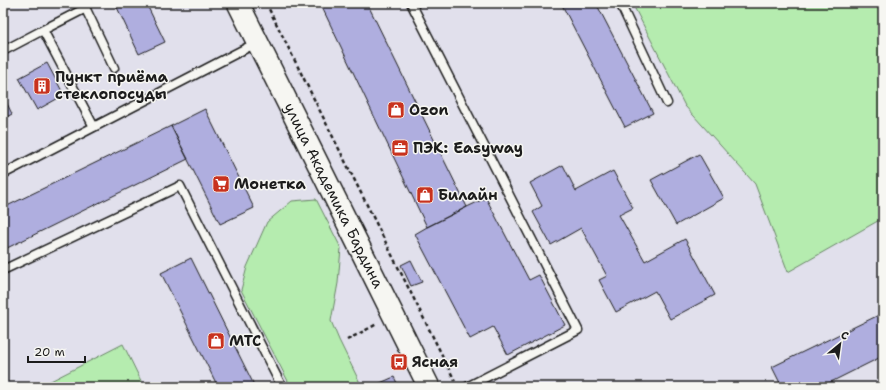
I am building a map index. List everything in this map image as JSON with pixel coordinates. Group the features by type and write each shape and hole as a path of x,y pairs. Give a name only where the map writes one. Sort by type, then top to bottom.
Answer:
{"street":[{"name":"улица Академика Бардина","path":"238,3 429,387"}],"lane":[{"path":"411,3 578,330 467,387"},
{"path":"620,3 667,103"},
{"path":"3,51 84,6 114,68"},
{"path":"43,30 94,127"},
{"path":"3,174 258,42"},
{"path":"3,270 180,186 282,387"}],"path":[{"path":"266,3 458,387"}],"green space":[{"path":"632,3 883,3 883,218 788,272 755,184 685,106"},
{"path":"316,199 341,248 338,283 331,321 362,387 291,387 241,290 247,267 267,222 292,201"},
{"path":"123,344 144,387 39,387"}],"building":[{"path":"115,3 146,3 165,42 139,54"},
{"path":"320,3 367,3 467,207 427,227"},
{"path":"561,3 596,3 653,113 625,127"},
{"name":"Пункт приёма стеклопосуды","path":"47,63 64,95 37,110 19,78"},
{"path":"3,95 12,114 3,119"},
{"name":"Монетка","path":"205,109 254,208 220,224 171,126"},
{"path":"171,126 188,159 3,250 3,208"},
{"path":"699,154 724,198 676,225 651,180"},
{"path":"563,165 576,191 613,171 633,208 619,215 645,261 685,239 715,295 670,319 655,291 616,312 599,280 607,276 581,228 551,245 533,212 542,206 530,183"},
{"path":"486,198 529,280 539,275 565,325 508,355 493,327 470,339 415,234"},
{"path":"191,258 255,387 218,387 161,273"},
{"path":"411,260 422,282 411,286 401,265"},
{"path":"883,313 883,356 821,387 782,387 772,367"},
{"path":"394,377 399,387 379,387 378,384"}],"place":[{"name":"Пункт приёма стеклопосуды","path":"42,86"},
{"name":"Ozon","path":"396,110"},
{"name":"ПЭК: Easyway","path":"400,148"},
{"name":"Монетка","path":"221,184"},
{"name":"Билайн","path":"425,195"},
{"name":"МТС","path":"216,341"},
{"name":"Ясная","path":"399,362"}]}
